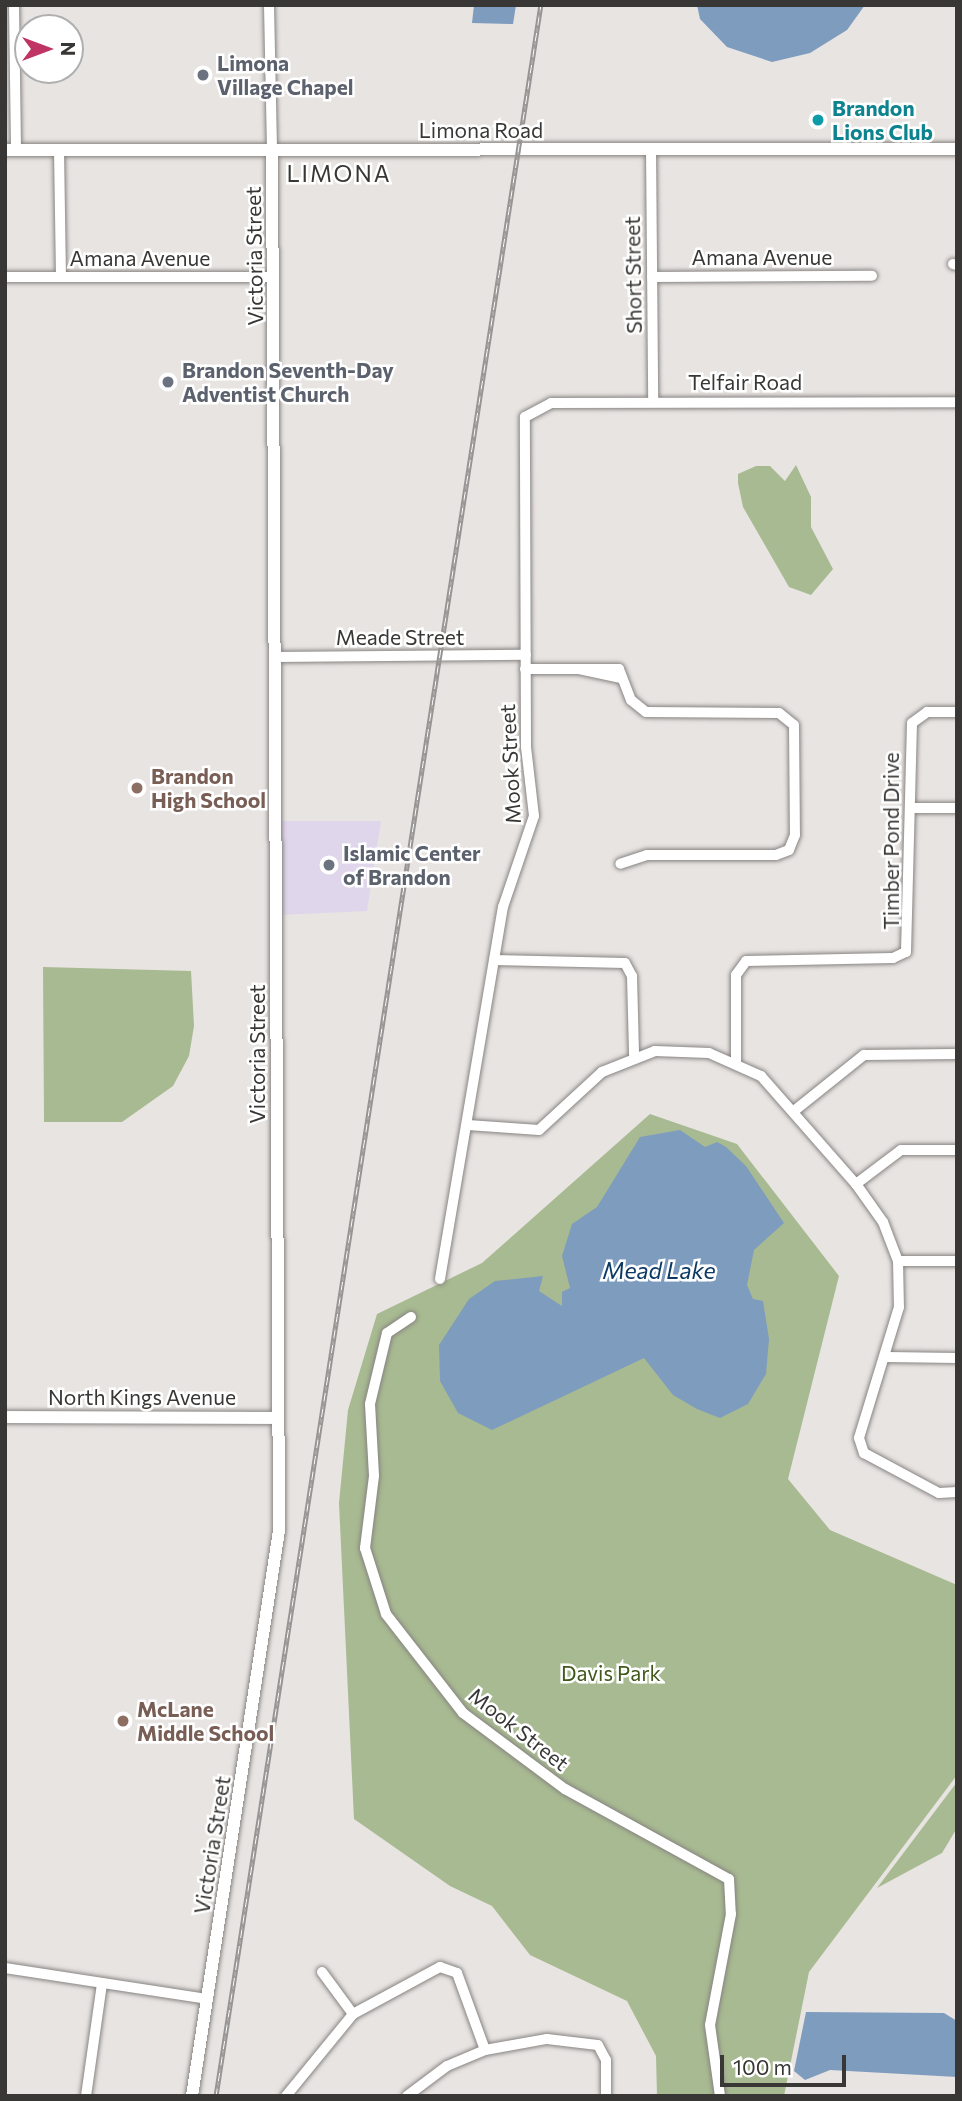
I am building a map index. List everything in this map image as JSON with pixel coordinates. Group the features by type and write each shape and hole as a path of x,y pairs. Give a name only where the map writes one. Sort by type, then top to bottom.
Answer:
{"street":[{"path":"11,150 10,52 14,5"},
{"name":"Victoria Street","path":"192,2096 276,1566 278,1418 274,278 269,5"},
{"name":"Short Street","path":"651,148 653,402"},
{"name":"Limona Road","path":"11,150 957,149"},
{"path":"59,150 61,277"},
{"name":"Amana Avenue","path":"652,277 872,276"},
{"name":"Amana Avenue","path":"5,277 274,278"},
{"name":"Telfair Road","path":"534,408 653,402 957,402"},
{"name":"Mook Street","path":"440,1279 507,892 532,835 526,669 525,417 534,408"},
{"name":"Meade Street","path":"275,657 526,655"},
{"path":"526,669 619,669 634,705 646,712 779,713 791,718 795,835 789,849 776,855 647,855 620,864"},
{"name":"Timber Pond Drive","path":"736,1061 736,975 746,961 893,958 906,952 912,723 927,712 957,712"},
{"path":"911,808 957,808"},
{"path":"494,960 625,963 632,976 634,1055"},
{"path":"468,1125 539,1130 589,1082 634,1055 682,1049 736,1061 794,1111 856,1184 883,1222 898,1261 900,1307 859,1438 864,1453 939,1493 957,1492"},
{"path":"794,1111 864,1055 957,1054"},
{"path":"856,1184 901,1150 957,1150"},
{"path":"898,1261 957,1261"},
{"name":"Mook Street","path":"411,1317 387,1333 370,1404 374,1476 365,1548 386,1615 463,1713 565,1789 729,1879 731,1914 710,2025 720,2096"},
{"path":"886,1357 957,1358"},
{"name":"North Kings Avenue","path":"5,1417 278,1418"},
{"path":"286,2096 353,2014 403,1982 448,1967 465,1990 485,2050"},
{"path":"5,1968 207,1999"},
{"path":"321,1972 353,2014"},
{"path":"86,2096 102,1983"},
{"path":"407,2096 447,2066 485,2050 547,2039 598,2045 606,2060 606,2096"}],"shaded area":[{"path":"281,821 381,821 367,911 281,915"}],"green space":[{"path":"796,465 811,497 811,527 833,569 811,595 789,587 743,507 738,483 738,474 756,466 770,466 785,481"},
{"path":"43,967 191,971 194,1026 189,1056 173,1086 122,1122 44,1122"},
{"name":"Davis Park","path":"650,1114 737,1144 839,1276 788,1479 830,1530 957,1585 957,1775 809,1972 784,2096 657,2096 656,2056 627,2001 530,1955 492,1906 450,1886 354,1819 339,1503 348,1410 377,1314 482,1263"},
{"path":"957,1782 957,1828 942,1853 877,1888"}],"water":[{"path":"474,5 516,5 513,24 472,23"},
{"path":"697,5 865,5 847,30 810,53 772,62 727,47 700,19"},
{"name":"Mead Lake","path":"680,1130 705,1147 717,1142 726,1147 746,1166 784,1223 754,1250 747,1285 753,1299 763,1301 769,1339 766,1374 748,1404 720,1418 697,1409 673,1395 644,1358 492,1430 458,1413 440,1381 439,1345 469,1299 495,1281 543,1276 539,1291 562,1306 562,1292 570,1288 562,1256 572,1224 597,1207 640,1137"},
{"path":"806,2012 944,2013 957,2021 957,2077 830,2070 805,2080 794,2071"}],"railway":[{"path":"216,2096 541,5"}],"place":[{"name":"Limona Village Chapel","path":"203,75"},
{"name":"Brandon Lions Club","path":"818,120"},
{"name":"Brandon Seventh-Day Adventist Church","path":"168,382"},
{"name":"Brandon High School","path":"137,788"},
{"name":"Islamic Center of Brandon","path":"329,865"},
{"name":"McLane Middle School","path":"123,1721"}],"district":[{"name":"LIMONA","path":"339,173"}]}
